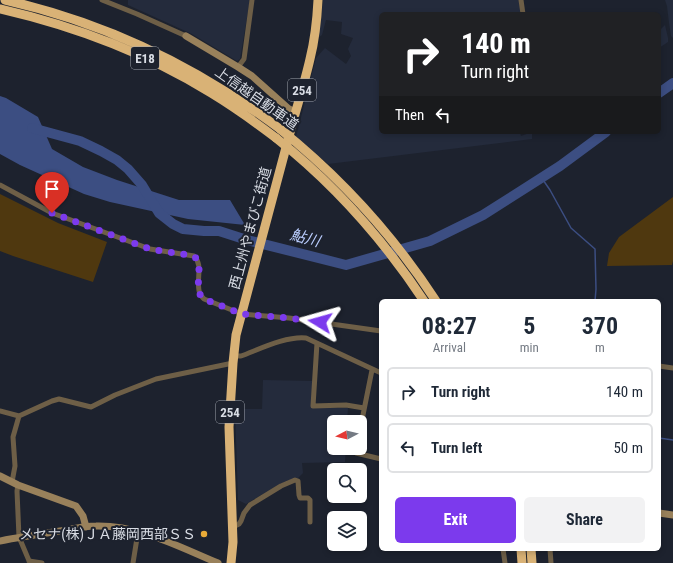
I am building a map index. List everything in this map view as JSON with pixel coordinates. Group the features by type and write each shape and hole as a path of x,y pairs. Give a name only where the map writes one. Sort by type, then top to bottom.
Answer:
{"highway":[{"name":"上信越自動車道","path":"5,0 51,12 109,31 179,64 238,98 298,143 330,171 388,234 435,299"},
{"name":"西上州やまびこ街道","path":"231,563 233,526 229,427 236,335 295,112 311,58 316,28 318,0"},
{"name":"上信越自動車道","path":"0,9 39,19 105,40 161,65 232,106 276,138 309,166 350,206 393,257 423,299"},
{"path":"520,551 522,563"},
{"path":"531,551 532,563"}],"street":[{"path":"102,0 186,36 238,66 295,112"},
{"path":"238,66 244,59 252,0"},
{"path":"521,0 523,12"},
{"path":"0,185 52,213 150,249 194,256 198,259 200,294 204,299 242,314 289,318 379,331"},
{"path":"0,412 19,416 52,401 59,400 92,407 115,395 156,379 233,360 287,340 300,337 306,338 379,372"},
{"path":"317,343 313,406 346,405 364,408"},
{"path":"661,366 673,368"},
{"path":"363,415 372,370"},
{"path":"19,416 13,437 19,538 30,562 42,563"},
{"path":"367,455 379,458"},
{"path":"0,476 76,506 83,516 86,526"},
{"path":"233,526 239,524 250,505 281,486 296,480 298,481 300,498 308,498 310,500 310,522"},
{"path":"661,513 673,515"},
{"path":"0,541 86,526 108,526 122,528 156,538 218,563"},
{"path":"133,563 138,532"},
{"path":"503,551 505,563"},
{"path":"550,551 551,563"}],"shaded area":[{"path":"128,0 250,0 240,59 237,61 192,34 128,5"},
{"path":"323,0 519,0 521,12 379,12 379,134 520,134 521,136 532,134 532,139 328,164 296,137 316,58 325,48 346,64 351,56 348,49 353,38 341,34 342,22 326,20 322,35 318,38"},
{"path":"665,0 673,0 673,38 671,36"},
{"path":"665,25 668,42 661,47 661,29"},
{"path":"0,194 58,223 107,242 93,282 0,251"},
{"path":"673,197 672,265 607,266 609,253 619,237"},
{"path":"263,380 313,381 311,407 348,408 348,415 327,415 327,455 346,455 345,462 302,463 303,473 298,478 280,484 246,504 238,500 235,409 262,409"}],"water":[{"path":"0,96 38,117 52,149 83,167 117,180 179,200 230,200 245,225 188,219 110,202 84,194 20,165 0,154"}],"waterway":[{"name":"鮎川","path":"661,92 673,83"},
{"name":"鮎川","path":"32,128 80,141 117,160 128,169 142,185 159,213 173,224 183,229 219,231 247,240 346,265 430,241 483,215 560,166 603,134"},
{"path":"541,177 571,228 595,249 595,299"},
{"path":"661,438 673,440"}],"place":[{"name":"メセナ(株)ＪＡ藤岡西部ＳＳ","path":"204,534"}],"route":[{"path":"52,213 150,249 194,256 198,259 200,294 204,299 242,314 320,322"}]}
